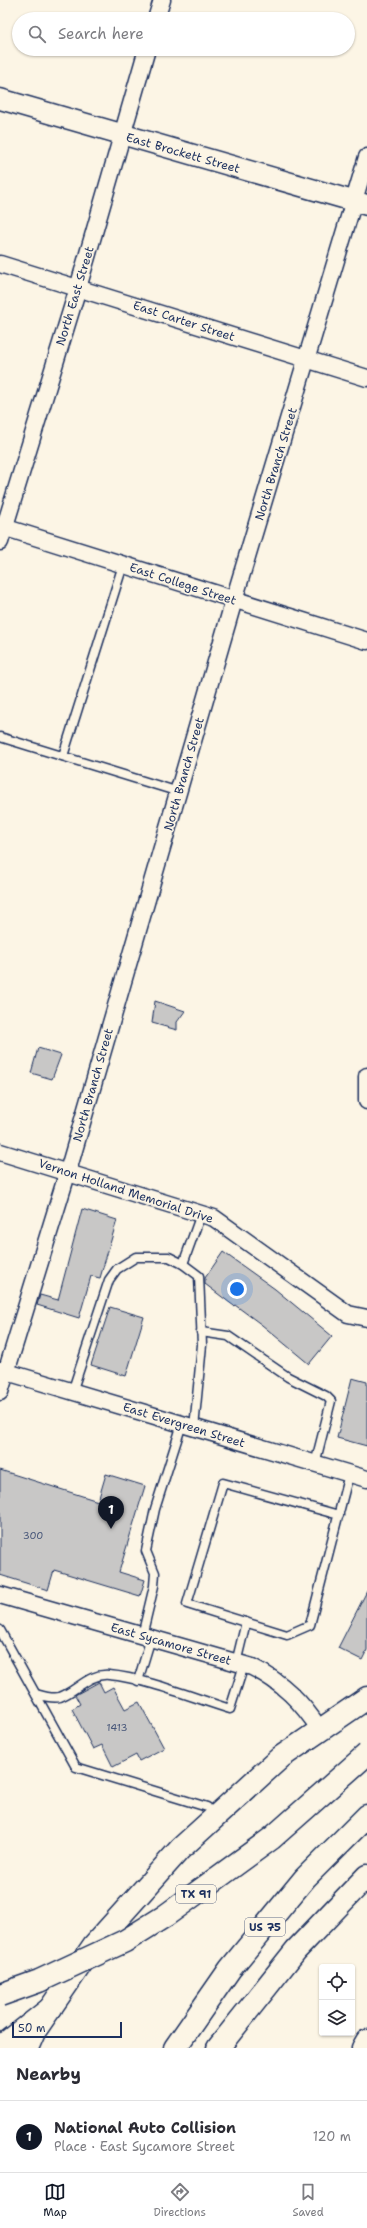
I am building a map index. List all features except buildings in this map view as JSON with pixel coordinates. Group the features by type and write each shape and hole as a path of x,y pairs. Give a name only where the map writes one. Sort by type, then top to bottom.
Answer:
{"main road":[{"path":"27,2048 34,2032 94,1945 180,1849 281,1757 367,1698"},
{"name":"TX 91","path":"0,1995 39,1981 125,1941 165,1916 272,1838 367,1754"},
{"name":"US 75","path":"175,2048 230,1969 305,1878 367,1816"},
{"name":"US 75","path":"218,2048 296,1950 367,1876"},
{"path":"0,2048 51,2008"},
{"path":"363,2048 367,2041"}],"street":[{"path":"158,12 162,0"},
{"name":"North East Street","path":"1,532 78,288 145,56"},
{"name":"East Brockett Street","path":"0,99 360,203"},
{"name":"North Branch Street","path":"0,1392 3,1371 68,1171 234,600 307,360 360,203 367,157"},
{"name":"East Carter Street","path":"0,264 367,378"},
{"name":"East College Street","path":"1,532 123,565 367,641"},
{"path":"367,1076 367,1101"},
{"name":"Vernon Holland Memorial Drive","path":"0,1152 68,1171 214,1218 348,1314 367,1318"},
{"name":"East Evergreen Street","path":"3,1371 367,1479"},
{"name":"East Sycamore Street","path":"0,1595 240,1664 271,1676 305,1707 320,1730"}],"lane":[{"path":"63,756 123,565"},
{"path":"0,737 179,792"},
{"path":"184,1264 201,1214"},
{"path":"72,1392 109,1280 117,1269 136,1257 169,1257 184,1264 199,1276 202,1345 188,1426 155,1509 146,1551 155,1573 147,1637 138,1681"},
{"path":"201,1332 228,1336 288,1377 326,1396 331,1401 315,1464"},
{"path":"339,1515 223,1483 187,1604 287,1635 310,1625 339,1515 349,1474"},
{"path":"36,1694 46,1697 59,1697 94,1676 108,1674 138,1681 230,1709 240,1664 246,1622"},
{"path":"0,1630 76,1767 207,1807"}],"place":[{"name":"National Auto Collision","path":"111,1529"}]}
